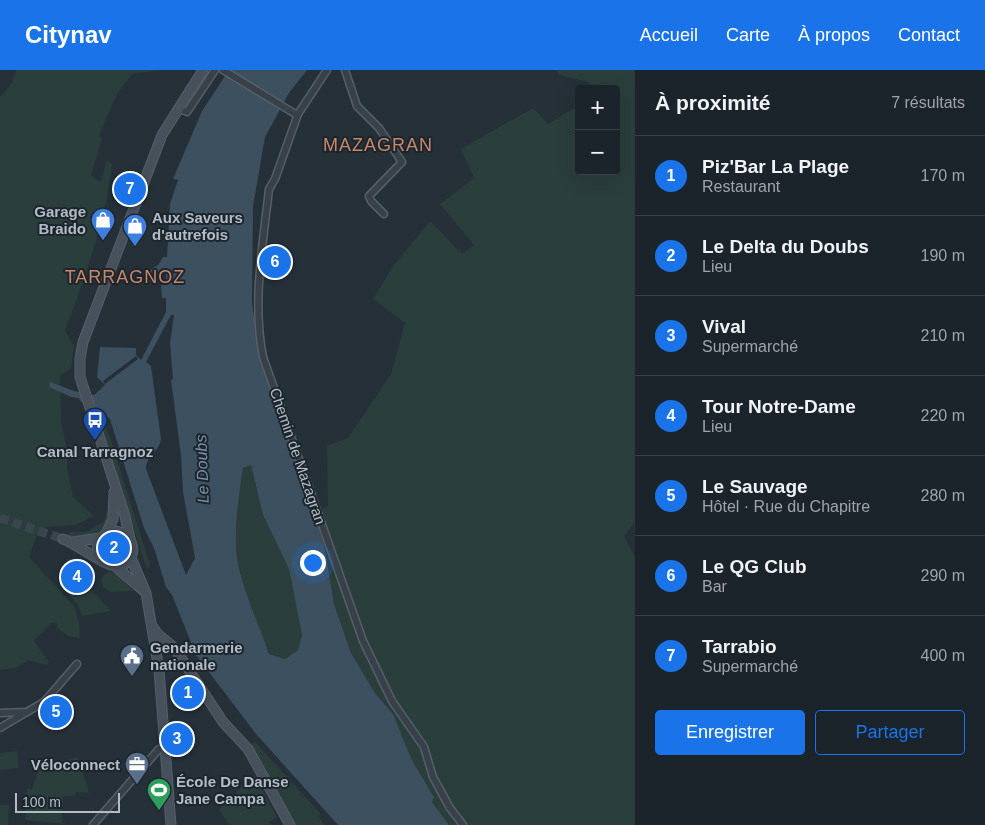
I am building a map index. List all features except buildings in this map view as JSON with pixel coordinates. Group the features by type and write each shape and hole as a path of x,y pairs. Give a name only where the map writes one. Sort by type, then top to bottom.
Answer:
{"main road":[{"path":"116,567 127,562 133,548 79,370 84,342 162,135 203,70"},
{"path":"99,558 96,548 100,538 107,532 113,519 114,482"},
{"path":"107,532 117,530 130,539"},
{"path":"72,542 100,538"},
{"path":"63,539 72,542 99,558 104,564 116,567 146,594"},
{"path":"130,558 146,594 159,670 171,825"},
{"path":"151,622 157,635 169,641 175,649 223,722 248,749 290,825"}],"street":[{"path":"178,108 187,112 215,70"},
{"path":"223,70 297,116"},
{"name":"Chemin de Mazagran","path":"327,70 306,99 297,116 269,189 260,271 260,342 263,357 363,641 392,701 421,741 433,777 450,808 463,825"},
{"path":"346,70 358,106 379,128 402,162 369,196 371,201 384,214"},
{"path":"0,728 52,695 77,664"},
{"path":"0,712 27,712"},
{"path":"93,825 159,749 165,747"}],"green space":[{"path":"16,70 161,70 132,74 117,94 99,135 102,139 91,175 101,182 106,161 112,164 109,186 94,249 65,331 74,346 71,368 60,376 61,423 67,450 67,468 73,497 94,516 76,525 46,527 36,538 29,557 74,606 79,622 80,638 68,636 57,628 57,623 51,623 34,641 49,662 47,665 29,660 16,668 0,670 0,97 12,83"},
{"path":"557,70 635,70 635,522 624,536 635,557 635,825 449,825 432,802 434,796 412,760 393,714 375,693 351,653 334,604 324,544 313,511 328,507 327,446 348,438 391,374 405,323 373,299 392,268 430,221 462,254 474,245 440,204 474,178 461,149 533,108 548,124 575,107 575,175 620,175 620,85 590,85 588,82 559,75"},
{"path":"102,418 112,443 150,565 149,568 146,567 100,419"},
{"path":"251,465 263,515 289,569 302,635 298,650 285,659 269,654 240,574 236,548 236,528 240,488 243,468"},
{"path":"106,511 109,512 105,526 97,532 83,537 68,536 69,532 87,532 105,520"},
{"path":"80,558 97,573 91,590 111,611 82,616 78,605 59,584 71,580 76,584 82,582 83,573 66,559"},
{"path":"109,571 124,578 123,580 134,591 110,592 103,587 101,578"},
{"path":"255,742 301,792 299,796 302,793 321,814 318,816 325,825 295,825 251,745"},
{"path":"17,751 19,768 0,770 0,753"},
{"path":"78,757 89,793 76,792 75,796 63,796 62,823 75,825 25,820 27,788 32,789 40,766"},
{"path":"255,776 277,817 269,822 271,825 230,825 219,810"},
{"path":"0,805 9,805 8,825 0,825"}],"water":[{"name":"Le Doubs","path":"229,70 307,70 289,93 265,137 253,206 252,303 258,341 278,410 324,544 334,604 351,653 375,693 393,714 412,760 434,797 432,802 449,825 338,825 256,734 196,655 172,595 166,587 154,548 144,528 110,419 99,409 80,401 79,398 71,397 49,387 50,382 74,391 94,395 105,385 97,377 100,347 136,348 136,355 141,360 166,312 166,298 162,298 161,285 166,285 166,271 163,271 150,282 143,275 158,265 163,257 167,257 170,204 178,180 173,179 202,111","holes":["171,315 174,315 170,343 173,379 171,380 181,455 183,492 195,558 186,575 146,469 148,460 158,447 161,439 151,366 146,362","251,465 263,515 289,569 302,635 298,650 285,659 269,654 240,574 236,548 240,488 243,468"]}],"pier":[{"path":"136,356 138,359 105,384 103,381"}],"tunnel":[{"path":"0,518 63,539"}],"place":[{"name":"Tarrabio","path":"130,189"},
{"name":"Garage Braido","path":"103,241"},
{"name":"Aux Saveurs d'autrefois","path":"135,247"},
{"name":"Le QG Club","path":"275,262"},
{"name":"Canal Tarragnoz","path":"95,441"},
{"name":"Le Delta du Doubs","path":"114,548"},
{"name":"Tour Notre-Dame","path":"77,577"},
{"name":"Gendarmerie nationale","path":"132,677"},
{"name":"Piz'Bar La Plage","path":"188,693"},
{"name":"Le Sauvage","path":"56,712"},
{"name":"Vival","path":"177,739"},
{"name":"Véloconnect","path":"137,785"},
{"name":"École De Danse Jane Campa","path":"159,811"}],"district":[{"name":"MAZAGRAN","path":"378,145"},
{"name":"TARRAGNOZ","path":"125,277"}]}
